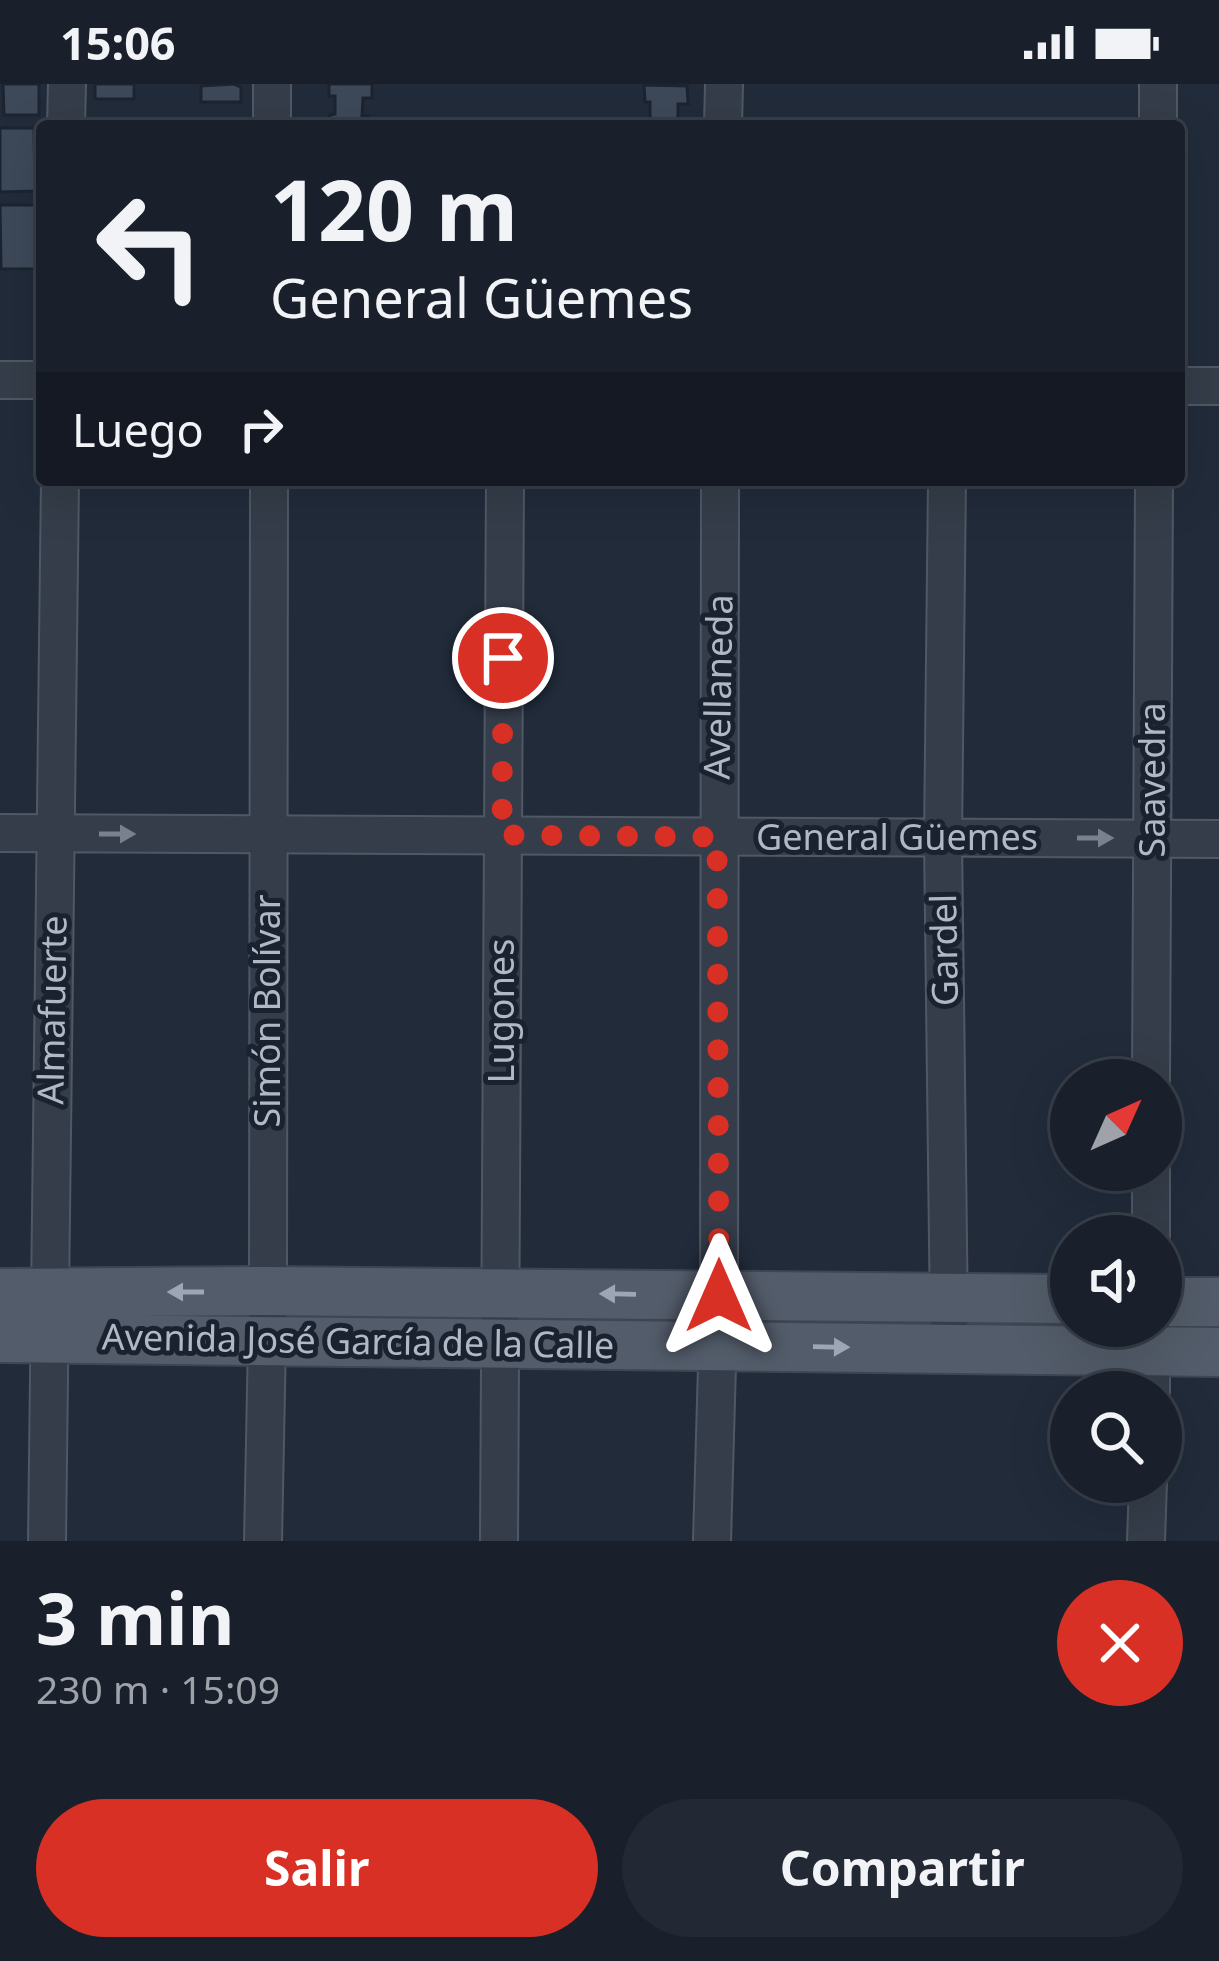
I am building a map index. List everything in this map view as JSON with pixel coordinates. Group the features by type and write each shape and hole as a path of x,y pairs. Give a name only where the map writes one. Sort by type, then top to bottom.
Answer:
{"main road":[{"name":"Avenida José García de la Calle","path":"24,1315 268,1291 1050,1298"},
{"path":"1182,1302 1219,1302"},
{"name":"Avenida José García de la Calle","path":"24,1315 267,1339 949,1349 1151,1357 1219,1352"}],"street":[{"path":"66,120 67,84"},
{"path":"272,84 272,120"},
{"path":"723,120 724,84"},
{"path":"1157,120 1158,84"},
{"path":"0,380 36,380"},
{"path":"1185,386 1219,386"},
{"name":"Almafuerte","path":"47,1541 24,1315 56,833 60,486"},
{"name":"Simón Bolívar","path":"263,1541 269,486"},
{"name":"Lugones","path":"499,1541 505,486"},
{"name":"Avellaneda","path":"712,1541 719,1296 720,486"},
{"name":"Gardel","path":"947,486 943,838 949,1349"},
{"name":"Saavedra","path":"1151,1059 1154,486"},
{"name":"General Güemes","path":"0,833 1219,839"},
{"path":"1146,1541 1147,1503"}],"building":[{"path":"3,84 39,84 39,115 4,115"},
{"path":"95,84 134,84 134,99 95,99"},
{"path":"329,84 372,84 372,98 363,98 362,116 369,120 330,120 335,114 335,96 329,96"},
{"path":"644,85 687,86 688,104 678,104 678,120 650,120 650,102 645,102"},
{"path":"201,86 241,87 241,102 201,102"},
{"path":"0,128 34,128 35,191 0,192"},
{"path":"0,205 35,205 36,269 1,269"}],"route":[{"path":"503,658 502,835 717,837 719,1296"}]}
